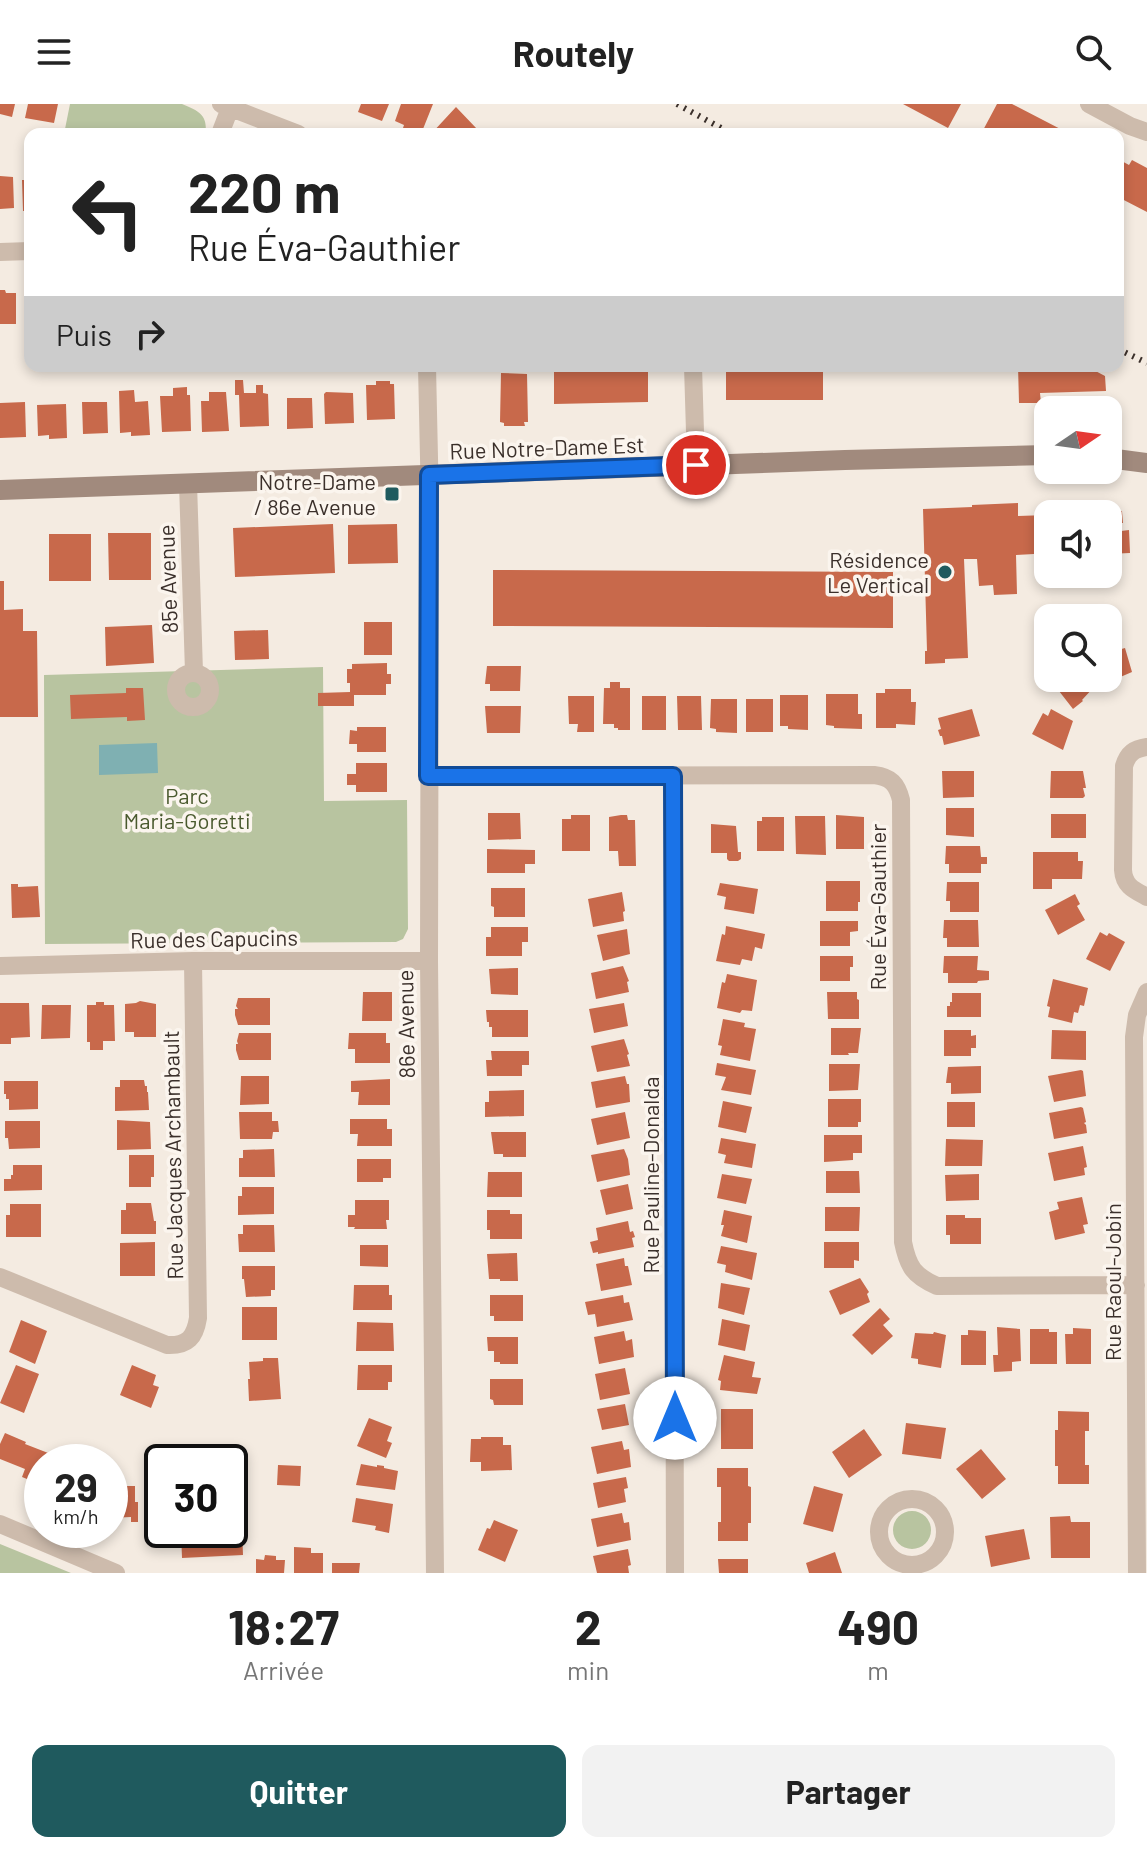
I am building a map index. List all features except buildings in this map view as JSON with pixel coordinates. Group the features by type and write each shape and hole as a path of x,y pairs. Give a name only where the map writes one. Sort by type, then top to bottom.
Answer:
{"main road":[{"name":"Rue Notre-Dame Est","path":"0,490 1034,455"},
{"path":"1122,460 1147,463"}],"street":[{"path":"1089,104 1147,132"},
{"path":"221,128 226,106 283,128"},
{"path":"0,252 24,251"},
{"name":"86e Avenue","path":"427,372 435,1573"},
{"path":"693,372 696,465"},
{"name":"85e Avenue","path":"188,483 194,672"},
{"path":"1147,747 1133,751 1124,766 1123,870 1126,884 1147,897"},
{"name":"Rue Éva-Gauthier","path":"428,776 874,775 893,781 901,800 903,1242 906,1259 914,1272 937,1286 1136,1285"},
{"name":"Rue Pauline-Donalda","path":"673,776 675,1573"},
{"name":"Rue des Capucins","path":"0,966 193,961 429,961"},
{"name":"Rue Jacques Archambault","path":"0,1277 167,1345 186,1343 192,1337 198,1318 193,961"},
{"name":"Rue Raoul-Jobin","path":"1137,1573 1136,1285 1141,1126 1135,1026 1147,992"},
{"path":"0,1524 116,1573"}],"green space":[{"path":"70,104 182,104 197,111 206,128 65,128"},
{"name":"Parc Maria-Goretti","path":"323,667 324,801 407,800 408,929 403,939 396,942 45,944 44,675"},
{"path":"912,1511 926,1516 931,1530 926,1544 912,1549 898,1544 893,1530 898,1516"},
{"path":"0,1544 71,1573 0,1573"}],"water":[{"path":"157,743 158,773 99,775 99,745"}],"railway":[{"path":"677,104 721,128"},
{"path":"1124,352 1147,363"}],"place":[{"name":"Notre-Dame / 86e Avenue","path":"392,494"},
{"name":"Résidence Le Vertical","path":"945,572"}],"route":[{"path":"675,1418 673,776 428,776 429,475 696,465"}]}
